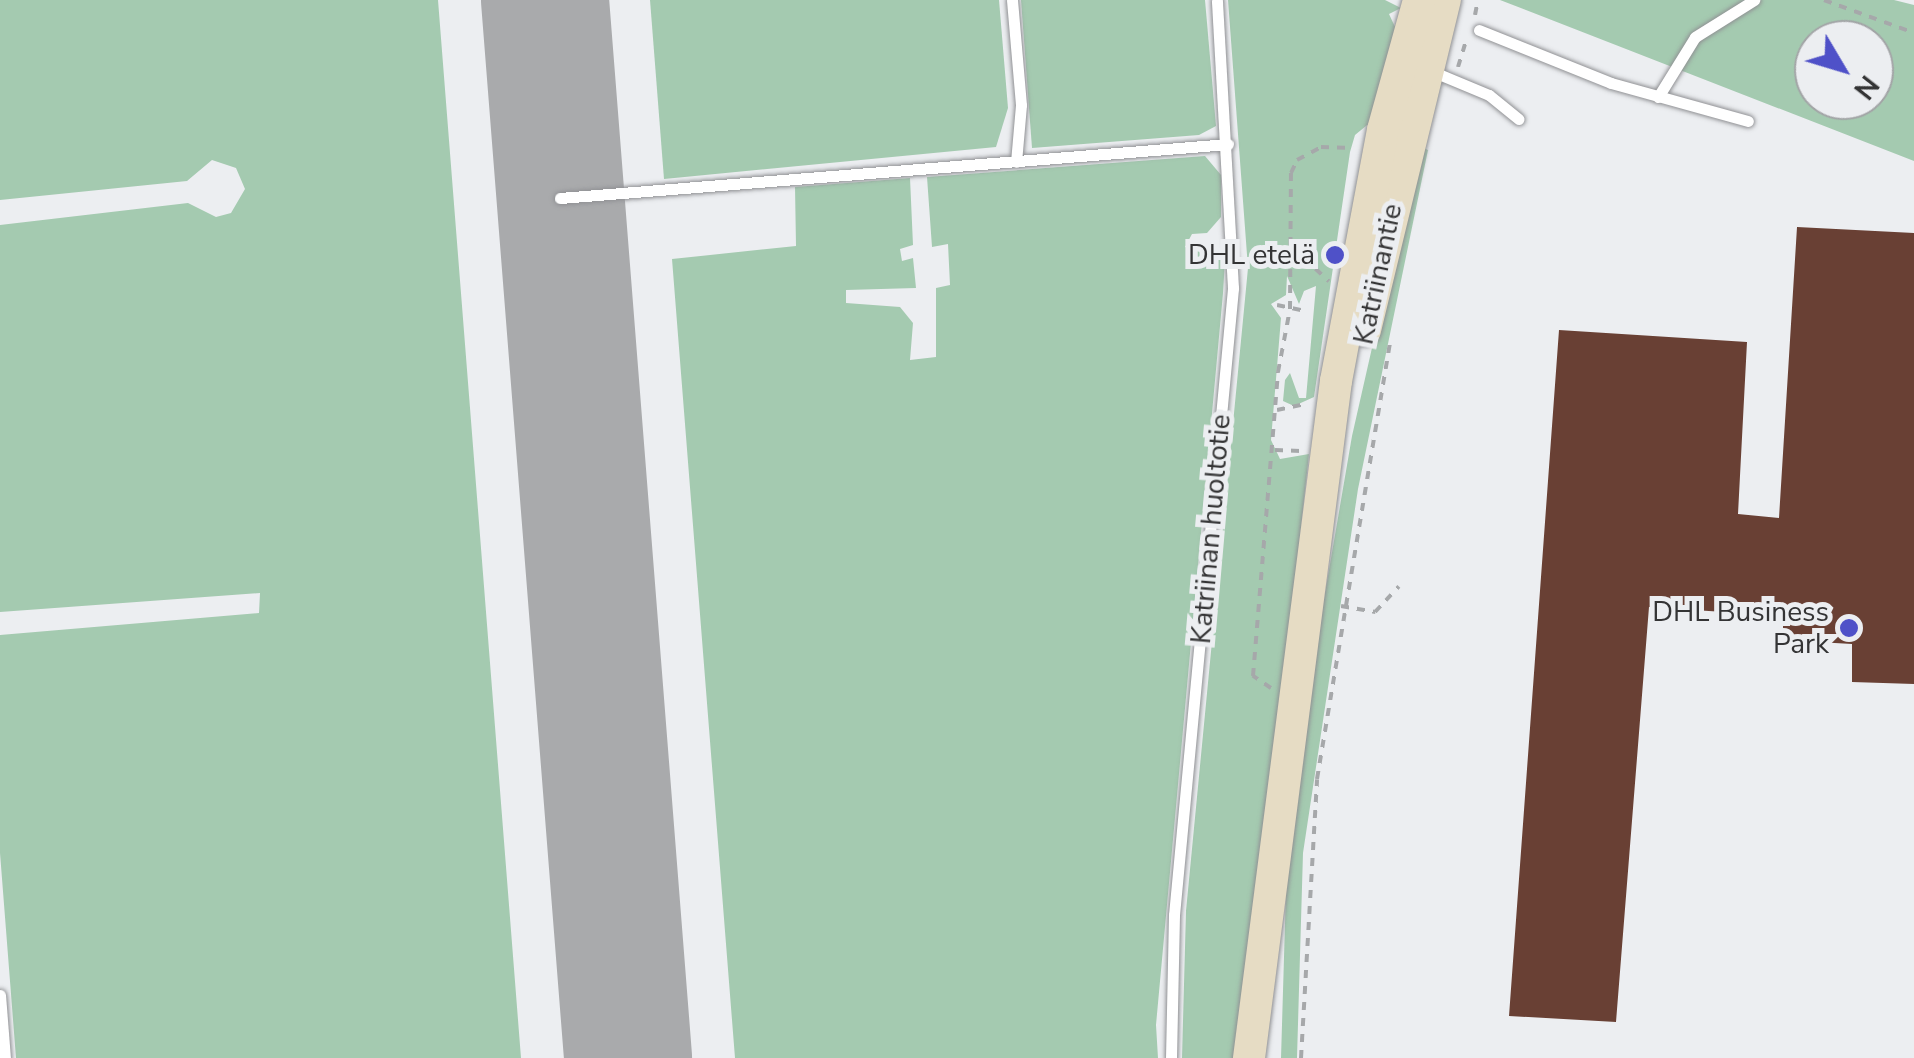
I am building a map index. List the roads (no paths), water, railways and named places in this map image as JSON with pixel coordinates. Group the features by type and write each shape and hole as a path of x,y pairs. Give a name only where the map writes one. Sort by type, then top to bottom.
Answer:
{"main road":[{"name":"Katriinantie","path":"1413,66 1418,0"},
{"name":"Katriinantie","path":"1248,1058 1281,789 1356,265 1413,66 1446,0"},
{"name":"Katriinantie","path":"1271,1058 1281,789"}],"lane":[{"path":"1012,0 1021,105 1016,162"},
{"name":"Katriinan huoltotie","path":"1171,1058 1174,915 1233,288 1217,0"},
{"path":"1658,97 1695,36 1754,0"},
{"path":"1479,30 1658,97 1748,121"},
{"path":"1413,66 1489,95 1519,119"},
{"path":"560,198 1228,144"},
{"path":"0,995 5,1058"}],"place":[{"name":"DHL etelä","path":"1335,255"},
{"name":"DHL Business Park","path":"1849,628"}]}
